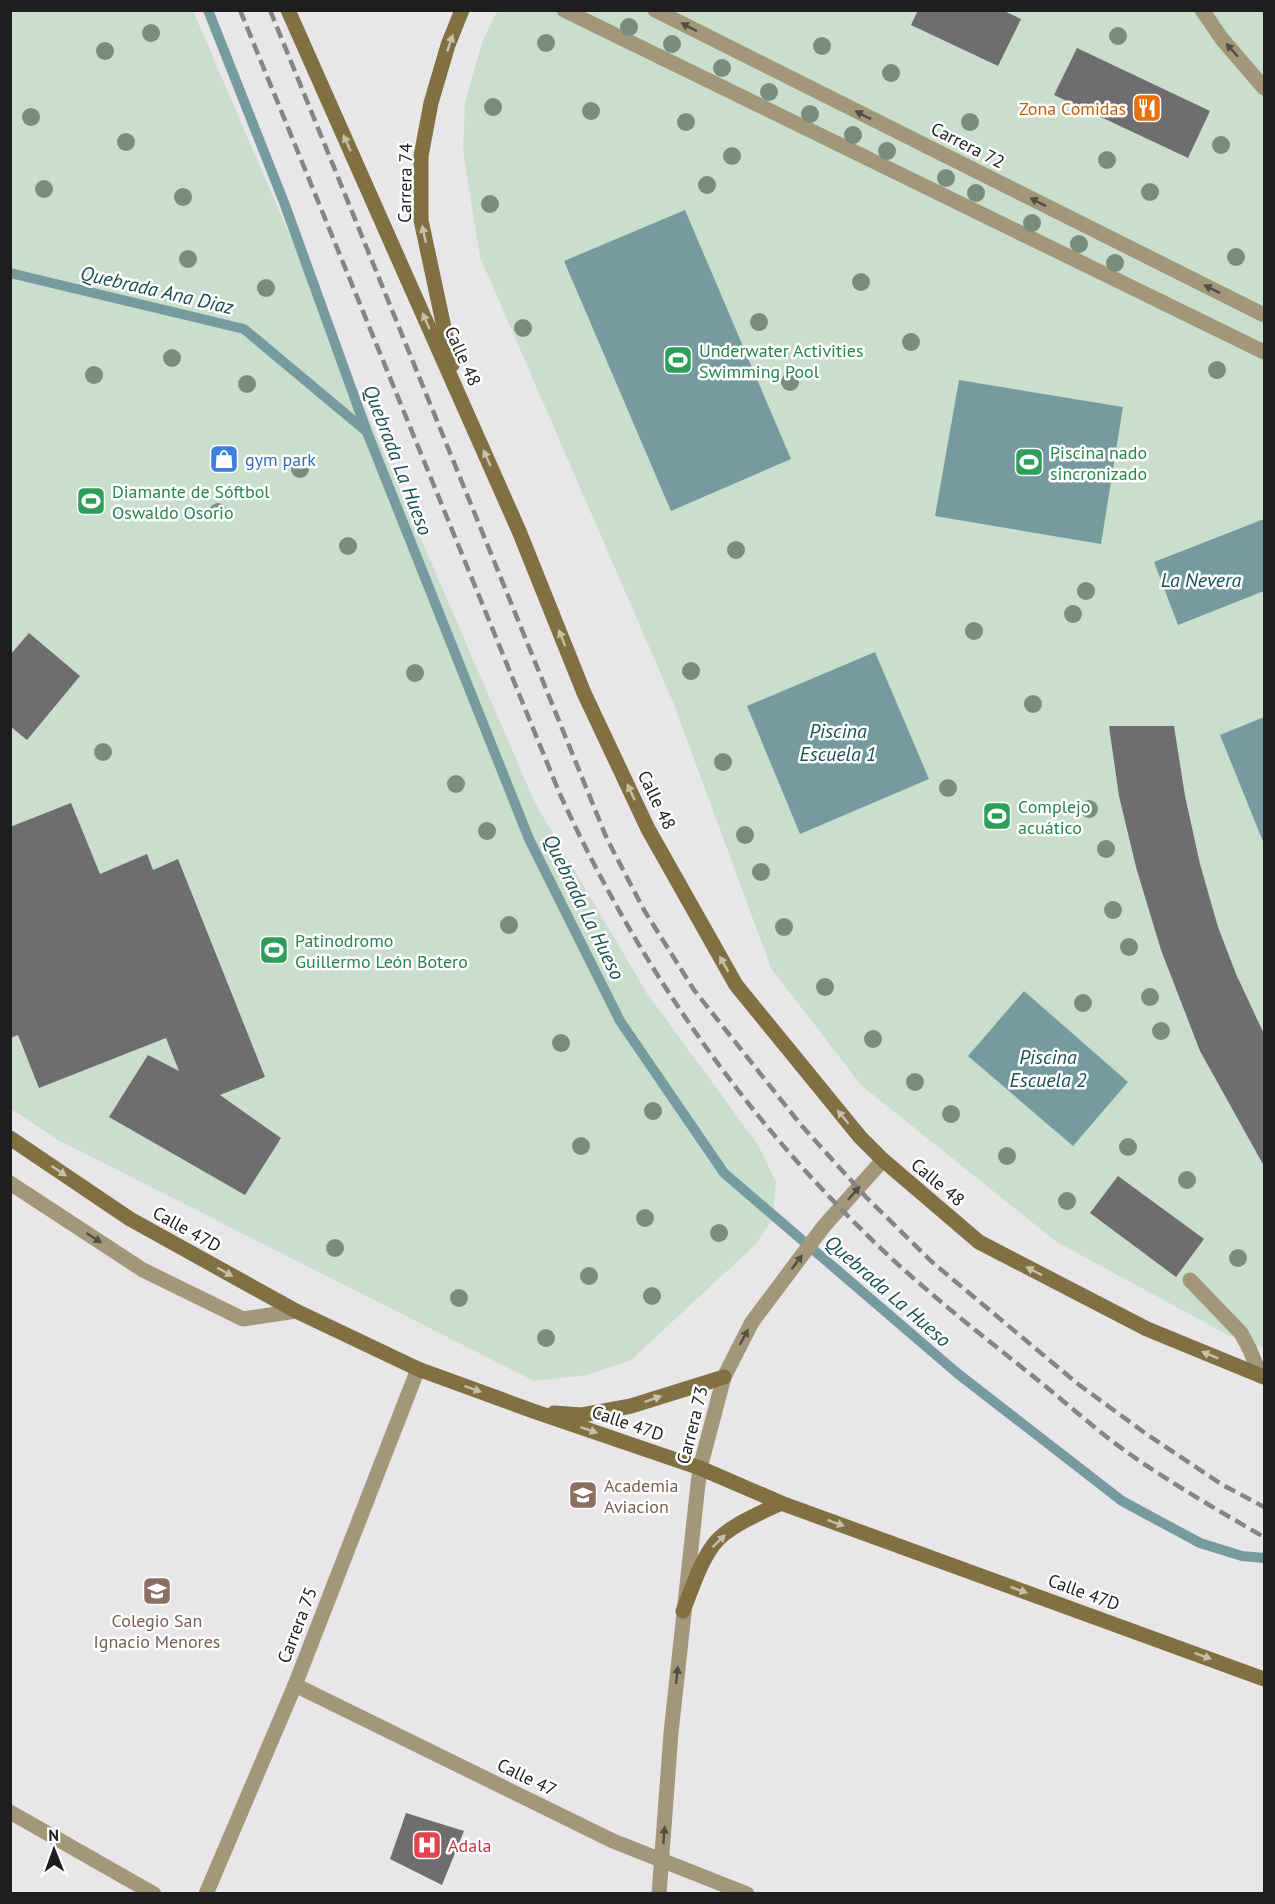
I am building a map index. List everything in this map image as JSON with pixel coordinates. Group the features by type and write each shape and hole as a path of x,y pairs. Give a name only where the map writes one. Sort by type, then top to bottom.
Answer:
{"main road":[{"name":"Calle 48","path":"288,10 519,531 584,693 648,829 736,985 860,1137 883,1160 979,1242 1147,1329 1262,1376"},
{"name":"Carrera 74","path":"458,394 421,220 422,156 431,103 448,45 462,10"},
{"name":"Calle 47D","path":"10,1138 130,1220 296,1311 418,1369 700,1468 781,1503 1264,1679"},
{"path":"533,1411 582,1415 631,1406 724,1377"},
{"path":"684,1611 701,1565 716,1542 743,1522 781,1503"}],"street":[{"path":"564,10 1264,352"},
{"name":"Carrera 72","path":"655,10 1264,315"},
{"path":"1202,10 1222,39 1264,88"},
{"name":"Carrera 73","path":"659,1893 671,1733 700,1468 724,1377 752,1322 824,1226 883,1160"},
{"path":"10,1183 143,1270 243,1319 296,1311"},
{"path":"1190,1280 1241,1333 1262,1376"},
{"name":"Carrera 75","path":"206,1893 295,1685 418,1369"},
{"name":"Calle 47","path":"295,1685 612,1840 747,1893"},
{"path":"10,1812 154,1893"}],"green space":[{"path":"11,11 193,11 535,803 646,992 758,1145 776,1182 772,1220 755,1245 631,1360 587,1375 534,1381 58,1140 11,1109"},
{"name":"Complejo acuático","path":"497,11 1264,11 1264,1348 1228,1335 1057,1242 861,1085 771,968 673,702 480,257 463,151 465,102 482,43"}],"water":[{"name":"Underwater Activities Swimming Pool","path":"685,210 791,459 671,511 564,261"},
{"name":"Piscina nado sincronizado","path":"959,380 1123,407 1101,544 935,516"},
{"name":"La Nevera","path":"1264,519 1264,591 1178,625 1154,562"},
{"name":"Piscina Escuela 1","path":"875,652 929,779 800,834 747,706"},
{"path":"1264,717 1264,844 1220,735"},
{"name":"Piscina Escuela 2","path":"1024,991 1128,1082 1073,1146 968,1056"}],"building":[{"path":"918,10 1002,10 1021,19 998,66 911,25"},
{"path":"1077,48 1210,111 1188,158 1054,95"},
{"path":"29,633 80,676 27,740 10,726 10,655"},
{"path":"1109,726 1174,726 1185,796 1200,864 1218,927 1236,974 1264,1034 1264,1166 1200,1051 1161,950 1136,867 1119,796"},
{"path":"71,803 100,874 147,854 153,870 178,859 265,1077 220,1095 281,1138 245,1195 109,1117 148,1055 179,1071 166,1038 39,1088 18,1035 10,1038 10,827"},
{"path":"1118,1176 1204,1239 1176,1277 1090,1213"},
{"name":"Adala","path":"406,1813 464,1831 442,1885 390,1859"}],"waterway":[{"name":"Quebrada La Hueso","path":"208,10 285,205 367,432 529,839 620,1021 724,1173 957,1373 1122,1501 1200,1543 1242,1556 1264,1558"},
{"name":"Quebrada Ana Diaz","path":"10,273 244,329 366,431"}],"railway":[{"path":"240,10 559,792 620,912 654,970 691,1026 773,1134 818,1185 903,1269 1117,1445 1180,1487 1264,1537"},
{"path":"270,10 607,839 644,910 694,990 801,1125 866,1197 932,1262 1078,1384 1221,1484 1264,1507"}],"place":[{"name":"Zona Comidas","path":"1147,108"},
{"name":"Underwater Activities Swimming Pool","path":"678,360"},
{"name":"gym park","path":"224,459"},
{"name":"Piscina nado sincronizado","path":"1029,462"},
{"name":"Diamante de Sóftbol Oswaldo Osorio","path":"91,501"},
{"name":"Complejo acuático","path":"997,816"},
{"name":"Patinodromo Guillermo León Botero","path":"274,950"},
{"name":"Academia Aviacion","path":"583,1495"},
{"name":"Colegio San Ignacio Menores","path":"157,1591"},
{"name":"Adala","path":"427,1845"}]}
